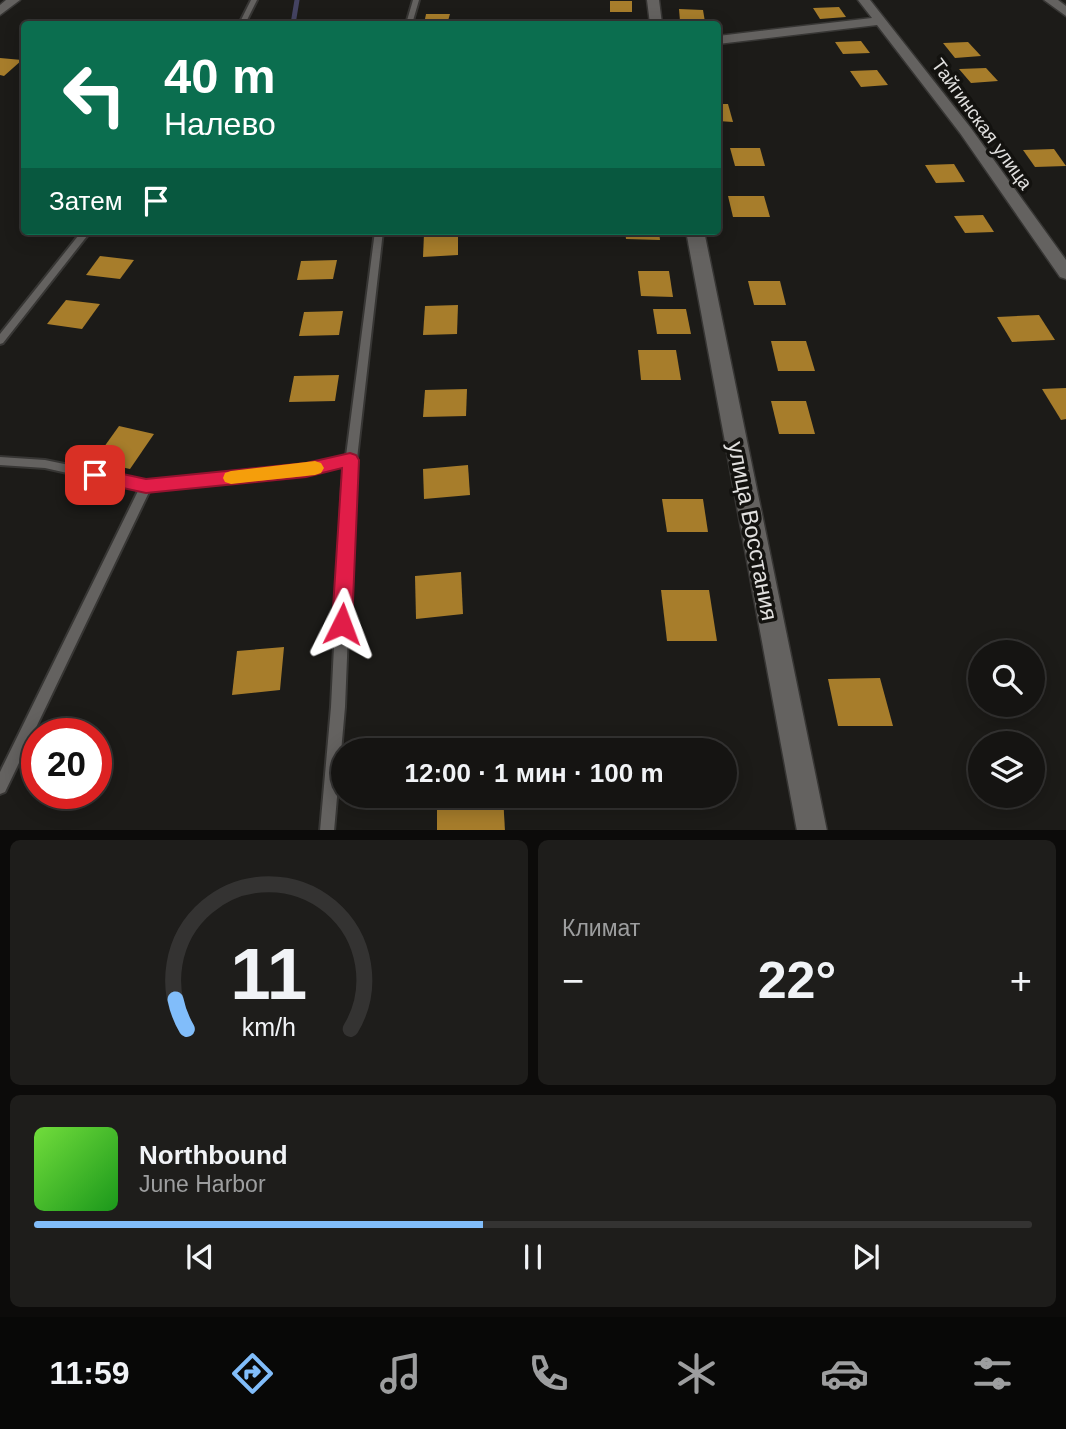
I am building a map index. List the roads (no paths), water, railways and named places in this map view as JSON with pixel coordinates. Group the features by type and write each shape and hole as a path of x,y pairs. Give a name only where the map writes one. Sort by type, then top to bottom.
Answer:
{"street":[{"path":"0,11 14,0"},
{"path":"653,0 656,21"},
{"name":"Тайгинская улица","path":"864,0 965,130 1066,273"},
{"path":"1050,0 1066,12"},
{"path":"721,40 881,22"},
{"name":"улица Восстания","path":"696,235 811,830"}],"lane":[{"path":"244,21 254,0"},
{"path":"410,21 416,0"},
{"path":"0,341 84,235"},
{"path":"327,830 338,707 350,460 378,235"},
{"path":"0,461 45,464 146,486 306,470 350,460"},
{"path":"0,787 146,486"}],"waterway":[{"path":"294,21 297,0"}]}
